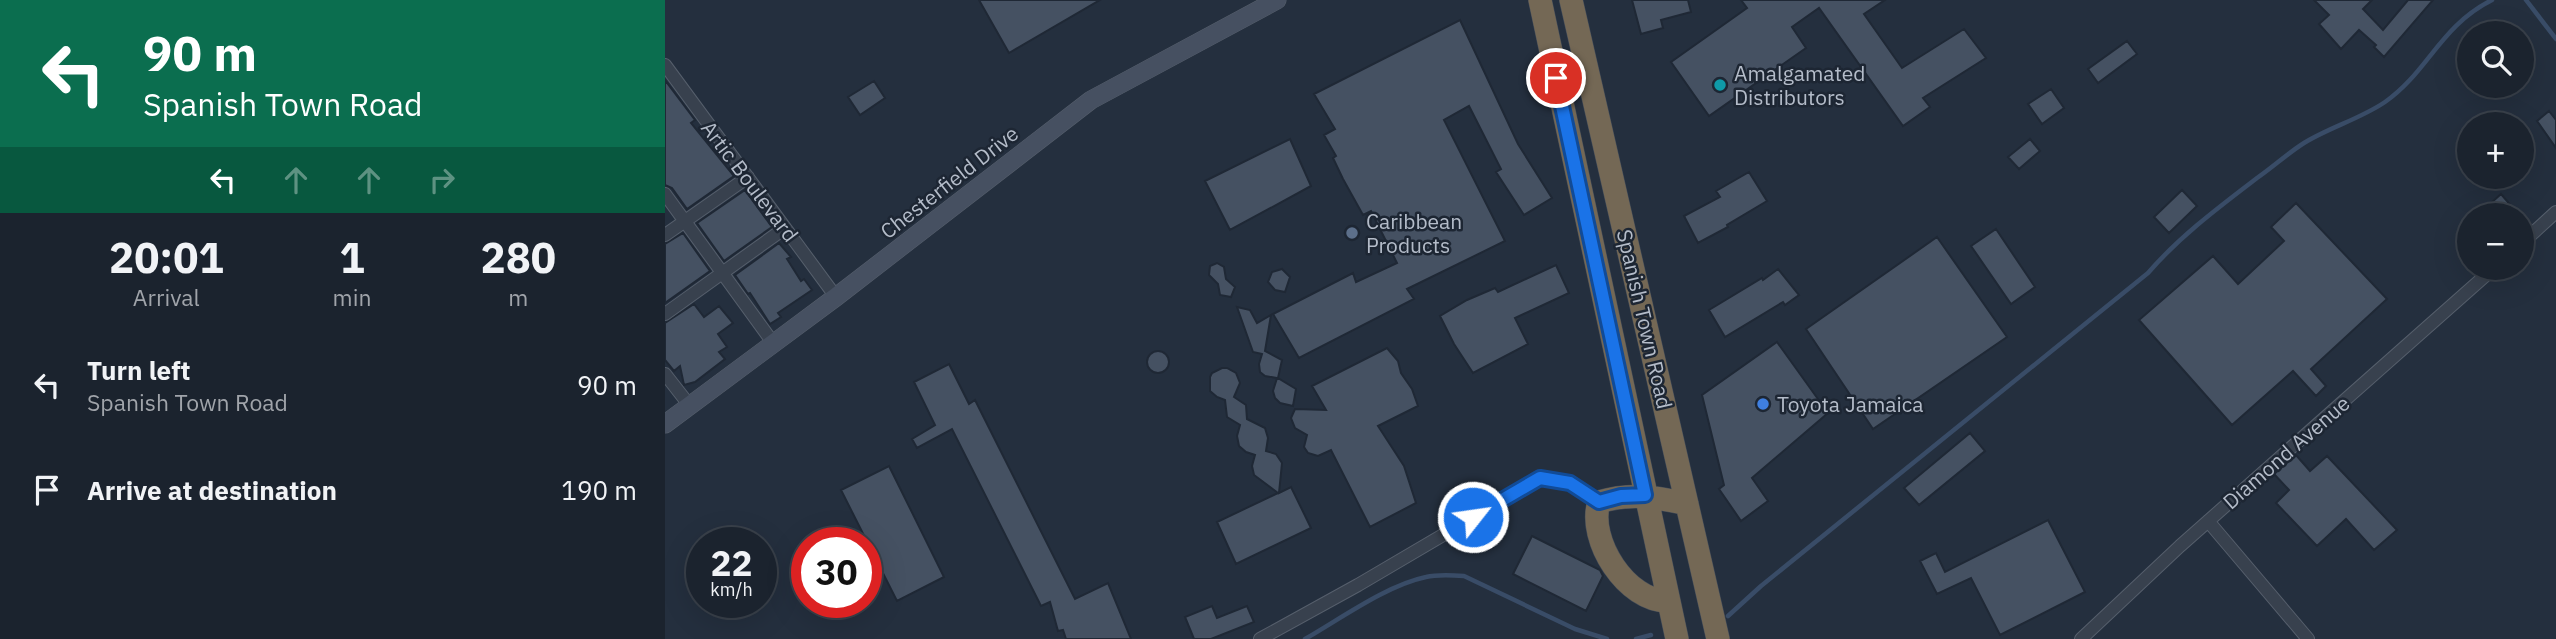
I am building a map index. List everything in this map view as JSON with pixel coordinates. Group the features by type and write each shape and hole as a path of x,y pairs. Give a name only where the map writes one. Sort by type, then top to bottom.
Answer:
{"highway":[{"name":"Spanish Town Road","path":"1540,0 1677,639"},
{"name":"Spanish Town Road","path":"1571,0 1718,639"},
{"path":"1668,601 1657,601 1644,595 1620,574 1601,545 1595,515 1599,502 1621,496 1645,495 1687,504"}],"street":[{"name":"Chesterfield Drive","path":"665,424 837,297 1091,100 1277,0"},
{"name":"Artic Boulevard","path":"665,65 837,297"},
{"path":"665,235 748,177"},
{"path":"665,194 773,344"},
{"path":"2534,232 2556,212"},
{"path":"665,314 785,228"},
{"name":"Diamond Avenue","path":"2081,639 2208,521 2480,280"},
{"path":"665,374 689,406"},
{"path":"1260,639 1359,585 1540,478 1570,483 1599,502"},
{"path":"2208,521 2308,639"}],"building":[{"path":"979,0 1100,0 1009,53"},
{"path":"1632,0 1688,0 1691,12 1661,20 1663,28 1641,34"},
{"name":"Amalgamated Distributors","path":"1741,0 1885,0 1864,14 1902,68 1964,29 1986,58 1923,98 1930,107 1903,126 1819,8 1792,27 1806,48 1709,116 1671,62 1747,8"},
{"path":"2314,0 2372,0 2363,9 2383,30 2408,0 2433,0 2384,57 2374,47 2376,45 2359,30 2341,49 2319,24 2329,15"},
{"path":"1460,20 1518,144 1552,198 1524,215 1496,172 1501,169 1469,106 1444,120 1505,241 1407,289 1414,299 1299,358 1273,314 1353,273 1356,282 1397,263 1371,211 1363,215 1343,179 1333,158 1336,156 1324,135 1335,129 1314,94"},
{"path":"2127,41 2137,54 2098,83 2088,69"},
{"path":"665,80 695,120 691,123 734,176 687,209 672,188 665,185"},
{"path":"874,81 885,98 860,115 848,97"},
{"path":"2051,89 2064,108 2042,124 2028,104"},
{"path":"2549,111 2556,120 2556,148 2537,121"},
{"path":"1290,139 1311,186 1230,230 1205,181"},
{"path":"2030,139 2040,151 2019,169 2008,157"},
{"path":"1749,172 1767,201 1698,243 1684,216 1720,197 1716,191"},
{"path":"745,190 772,227 724,261 697,223"},
{"path":"2182,190 2197,206 2169,233 2154,217"},
{"path":"2501,194 2509,203 2491,203"},
{"path":"2296,203 2387,299 2311,369 2326,386 2316,396 2293,371 2232,425 2139,320 2213,256 2238,284 2284,241 2271,227"},
{"path":"1996,229 2035,287 2011,304 1971,246"},
{"path":"683,233 710,271 665,303 665,244"},
{"path":"1937,237 2007,337 1873,429 1806,329"},
{"path":"779,243 791,257 787,259 801,281 804,279 812,290 778,313 781,317 770,324 735,275"},
{"path":"1217,263 1224,267 1226,279 1235,287 1231,297 1220,295 1218,284 1209,275 1210,266"},
{"path":"1556,265 1569,293 1515,318 1528,344 1473,373 1440,316 1467,300 1495,288 1498,292"},
{"path":"1282,269 1290,277 1285,292 1275,290 1268,282 1272,272"},
{"path":"1778,269 1799,295 1725,337 1709,310"},
{"path":"694,304 704,317 719,306 733,323 718,334 727,347 719,352 725,359 695,382 684,385 680,366 674,371 665,360 665,323"},
{"path":"1237,307 1250,310 1257,323 1271,315 1265,351 1282,360 1278,378 1296,389 1293,406 1280,403 1275,398 1273,391 1277,378 1265,376 1260,372 1262,354 1253,352"},
{"name":"Toyota Jamaica","path":"1777,342 1828,413 1752,478 1768,501 1741,521 1719,489 1724,485 1702,395"},
{"path":"1387,348 1398,361 1401,373 1412,389 1418,406 1378,426 1404,466 1416,503 1370,527 1331,450 1318,456 1308,453 1304,447 1307,435 1295,428 1291,418 1295,409 1326,410 1312,386"},
{"path":"1158,351 1166,354 1169,362 1166,370 1158,373 1150,370 1147,362 1150,354"},
{"path":"949,364 969,404 975,400 1075,599 1108,583 1131,639 1066,639 1063,630 1058,631 1050,602 1041,606 952,429 917,448 912,439 935,425 914,382"},
{"path":"1222,368 1236,373 1240,383 1234,397 1246,405 1247,419 1265,428 1268,438 1266,451 1276,454 1282,463 1279,493 1291,487 1311,528 1236,564 1217,522 1278,493 1254,475 1252,466 1255,455 1239,446 1237,436 1240,425 1227,417 1225,400 1210,391 1212,373"},
{"path":"1970,433 1985,451 1919,505 1904,488"},
{"path":"2296,455 2310,471 2327,456 2397,530 2374,550 2346,519 2317,546 2276,503 2289,490 2274,474"},
{"path":"889,466 944,577 897,601 882,571 882,527 860,527 841,490"},
{"path":"2048,520 2085,592 2000,635 1971,578 1937,594 1920,561 1936,553 1945,572"},
{"path":"1532,536 1600,570 1603,576 1586,611 1513,574"},
{"path":"1212,606 1217,618 1247,606 1254,622 1211,639 1194,639 1185,617"}],"waterway":[{"path":"1728,616 1761,586 2148,273 2187,234 2228,200 2304,143 2375,108 2400,90 2459,23 2492,0"},
{"path":"2526,0 2556,39"},
{"path":"1305,639 1396,587 1435,575 1464,576 1575,629 1607,639"},
{"path":"1636,639 1651,635"}],"place":[{"name":"Amalgamated Distributors","path":"1720,85"},
{"name":"Caribbean Products","path":"1352,233"},
{"name":"Toyota Jamaica","path":"1763,404"}],"route":[{"path":"1473,517 1540,478 1570,483 1599,502 1621,496 1645,495 1556,78"}]}
